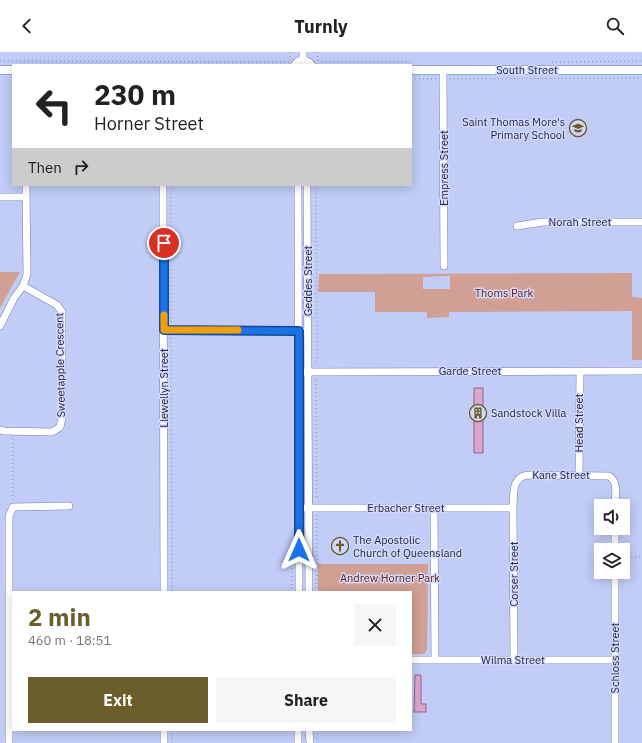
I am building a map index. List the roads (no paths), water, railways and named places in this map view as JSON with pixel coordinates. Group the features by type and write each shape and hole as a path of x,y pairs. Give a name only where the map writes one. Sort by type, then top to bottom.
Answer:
{"street":[{"path":"296,64 303,56 310,64"},
{"path":"0,70 12,70"},
{"name":"South Street","path":"412,70 642,70"},
{"name":"Empress Street","path":"443,70 444,266"},
{"path":"0,326 14,298 23,286 27,274 26,186"},
{"name":"Llewellyn Street","path":"163,186 168,330 164,591"},
{"name":"Geddes Street","path":"298,186 298,591"},
{"name":"Geddes Street","path":"307,186 309,591"},
{"path":"0,197 26,197"},
{"name":"Norah Street","path":"517,226 543,222 642,222"},
{"name":"Sweetapple Crescent","path":"0,430 13,432 52,432 60,428 62,418 62,312 57,305 23,286"},
{"path":"168,330 308,331"},
{"name":"Garde Street","path":"298,372 642,371"},
{"name":"Head Street","path":"579,475 580,372"},
{"name":"Kane Street","path":"514,487 518,479 525,476 606,475 613,478 615,484 615,499"},
{"name":"Corser Street","path":"514,487 514,660"},
{"path":"9,743 9,516 12,507 69,506"},
{"name":"Erbacher Street","path":"299,508 513,508"},
{"path":"434,508 435,660"},
{"name":"Schloss Street","path":"614,579 615,743"},
{"name":"Wilma Street","path":"412,660 615,660"},
{"path":"164,731 164,743"},
{"path":"298,731 298,743"},
{"path":"310,731 310,743"}],"place":[{"name":"Saint Thomas More's Primary School","path":"578,128"},
{"name":"Sandstock Villa","path":"478,413"},
{"name":"The Apostolic Church of Queensland","path":"340,546"}],"park label":[{"name":"Thoms Park","path":"504,293"},
{"name":"Andrew Horner Park","path":"390,578"}]}
